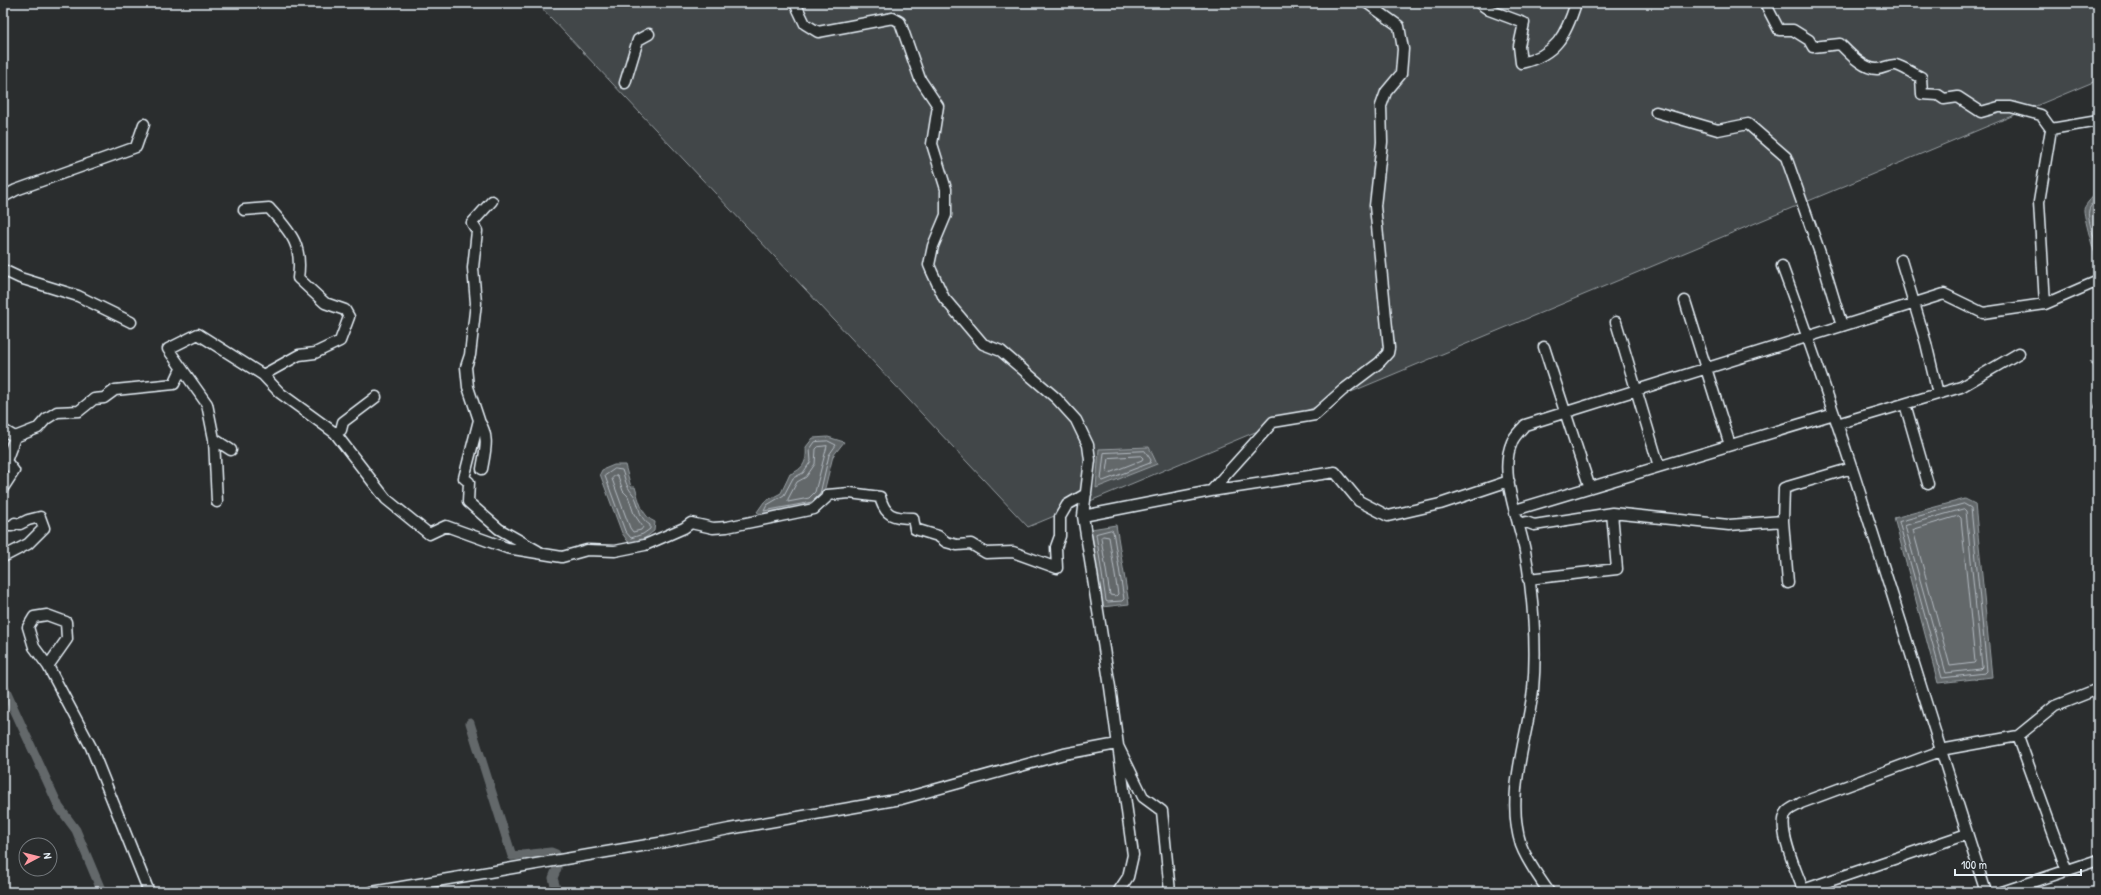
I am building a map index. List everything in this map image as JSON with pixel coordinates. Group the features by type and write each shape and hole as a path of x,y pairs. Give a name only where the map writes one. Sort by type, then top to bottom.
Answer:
{"street":[{"path":"795,3 804,24 818,32 893,18 900,22 920,78 938,106 932,144 946,189 946,215 933,246 929,265 932,272 944,298 983,344 1001,351 1056,398 1076,420 1088,446 1089,453 1084,516 1118,744 1132,855 1128,877 1118,892"},
{"path":"1211,492 1273,422 1315,415 1343,390 1379,363 1388,353 1390,348 1374,206 1382,142 1381,106 1386,92 1401,74 1403,49 1399,26 1367,3"},
{"path":"1479,3 1489,10 1524,23 1519,46 1521,62 1535,59 1548,53 1564,34 1576,3"},
{"path":"1765,3 1779,30 1794,30 1809,40 1813,47 1840,44 1851,56 1871,68 1879,70 1884,66 1895,65 1921,77 1922,94 1938,95 1944,99 1958,97 1981,112 1998,107 2010,107 2026,110 2040,115 2051,129 2039,202 2045,304"},
{"path":"625,83 638,40 650,34"},
{"path":"1656,112 1718,130 1748,124 1786,157 1820,253 1842,326"},
{"path":"2051,129 2098,122"},
{"path":"3,197 16,190 136,147 144,124"},
{"path":"482,469 487,440 468,387 466,367 470,355 476,303 473,268 477,231 472,223 492,201"},
{"path":"244,210 269,208 290,231 296,244 300,261 298,278 325,303 345,310 349,317 340,341 315,353 299,355 263,376"},
{"path":"1901,260 1926,343 1938,394"},
{"path":"1782,266 1808,337 1852,468 1986,892"},
{"path":"3,270 20,278 78,296 131,322"},
{"path":"1549,892 1540,880 1522,846 1516,805 1517,782 1532,690 1535,646 1525,551 1509,481 1507,456 1512,440 1525,425 1944,294 1983,313 2045,304 2098,281"},
{"path":"1685,301 1707,368 1728,442"},
{"path":"1616,322 1658,463"},
{"path":"217,502 214,439 207,404 168,349 198,334 263,376 280,393 335,433 386,499 429,534 446,526 507,548 545,555 562,556 588,550 623,550 645,545 684,528 691,523 713,528 727,527 814,509 826,498 827,495 850,493 880,497 883,509 888,514 902,518 912,518 915,529 938,536 946,542 957,546 971,544 986,553 1013,552 1057,568 1056,547 1060,536 1060,517 1067,505 1086,494"},
{"path":"1544,347 1588,482"},
{"path":"1515,510 1836,419 1905,404 1961,387 2019,353"},
{"path":"5,431 15,436 38,428 46,419 57,412 79,410 94,399 104,398 115,390 174,384 181,369"},
{"path":"335,433 341,430 343,422 376,397"},
{"path":"1905,404 1928,484"},
{"path":"479,421 464,478 469,482 468,502 499,529 545,555"},
{"path":"3,488 14,470 6,461 15,436"},
{"path":"214,439 231,450"},
{"path":"1788,583 1783,521 1784,488 1852,468"},
{"path":"1084,516 1211,492 1335,472 1359,501 1388,516 1440,504 1509,481"},
{"path":"1518,524 1526,522 1534,525 1612,513 1729,525 1783,521"},
{"path":"1528,579 1617,569 1612,513"},
{"path":"3,526 12,526 15,523 20,524 40,517 44,528 28,544 3,557"},
{"path":"48,666 67,639 66,622 47,615 34,618 28,627 34,647 48,666 90,747 149,892"},
{"path":"1967,834 1804,891 1784,836 1784,822 1787,812 1801,803 1942,752 2018,736 2055,706 2098,689"},
{"path":"2018,736 2067,871"},
{"path":"372,892 665,842 729,829 901,799 1064,754 1118,744"},
{"path":"1118,744 1144,797 1162,811 1170,892"},
{"path":"2002,892 2098,860"}],"shaded area":[{"path":"537,3 2098,3 2098,80 1028,527"}],"water":[{"path":"2098,191 2098,261 2085,219 2084,209"},
{"path":"828,437 844,442 833,456 823,496 814,506 763,516 757,512 764,502 781,493 790,474 799,470 804,464 806,447 813,438"},
{"path":"1149,447 1157,464 1096,488 1099,449"},
{"path":"614,465 625,465 631,487 635,487 644,512 651,520 655,522 654,531 645,538 629,543 622,533 600,474 602,470"},
{"path":"1965,499 1975,504 1992,677 1938,683 1894,518"},
{"path":"1116,525 1129,604 1102,607 1091,529"}],"waterway":[{"path":"2091,362 2098,370"},
{"path":"2098,400 2095,407 2098,411"},
{"path":"3,685 59,807 76,830 102,892"},
{"path":"470,723 512,856 551,852 556,854"},
{"path":"557,868 553,878 557,892"}]}
